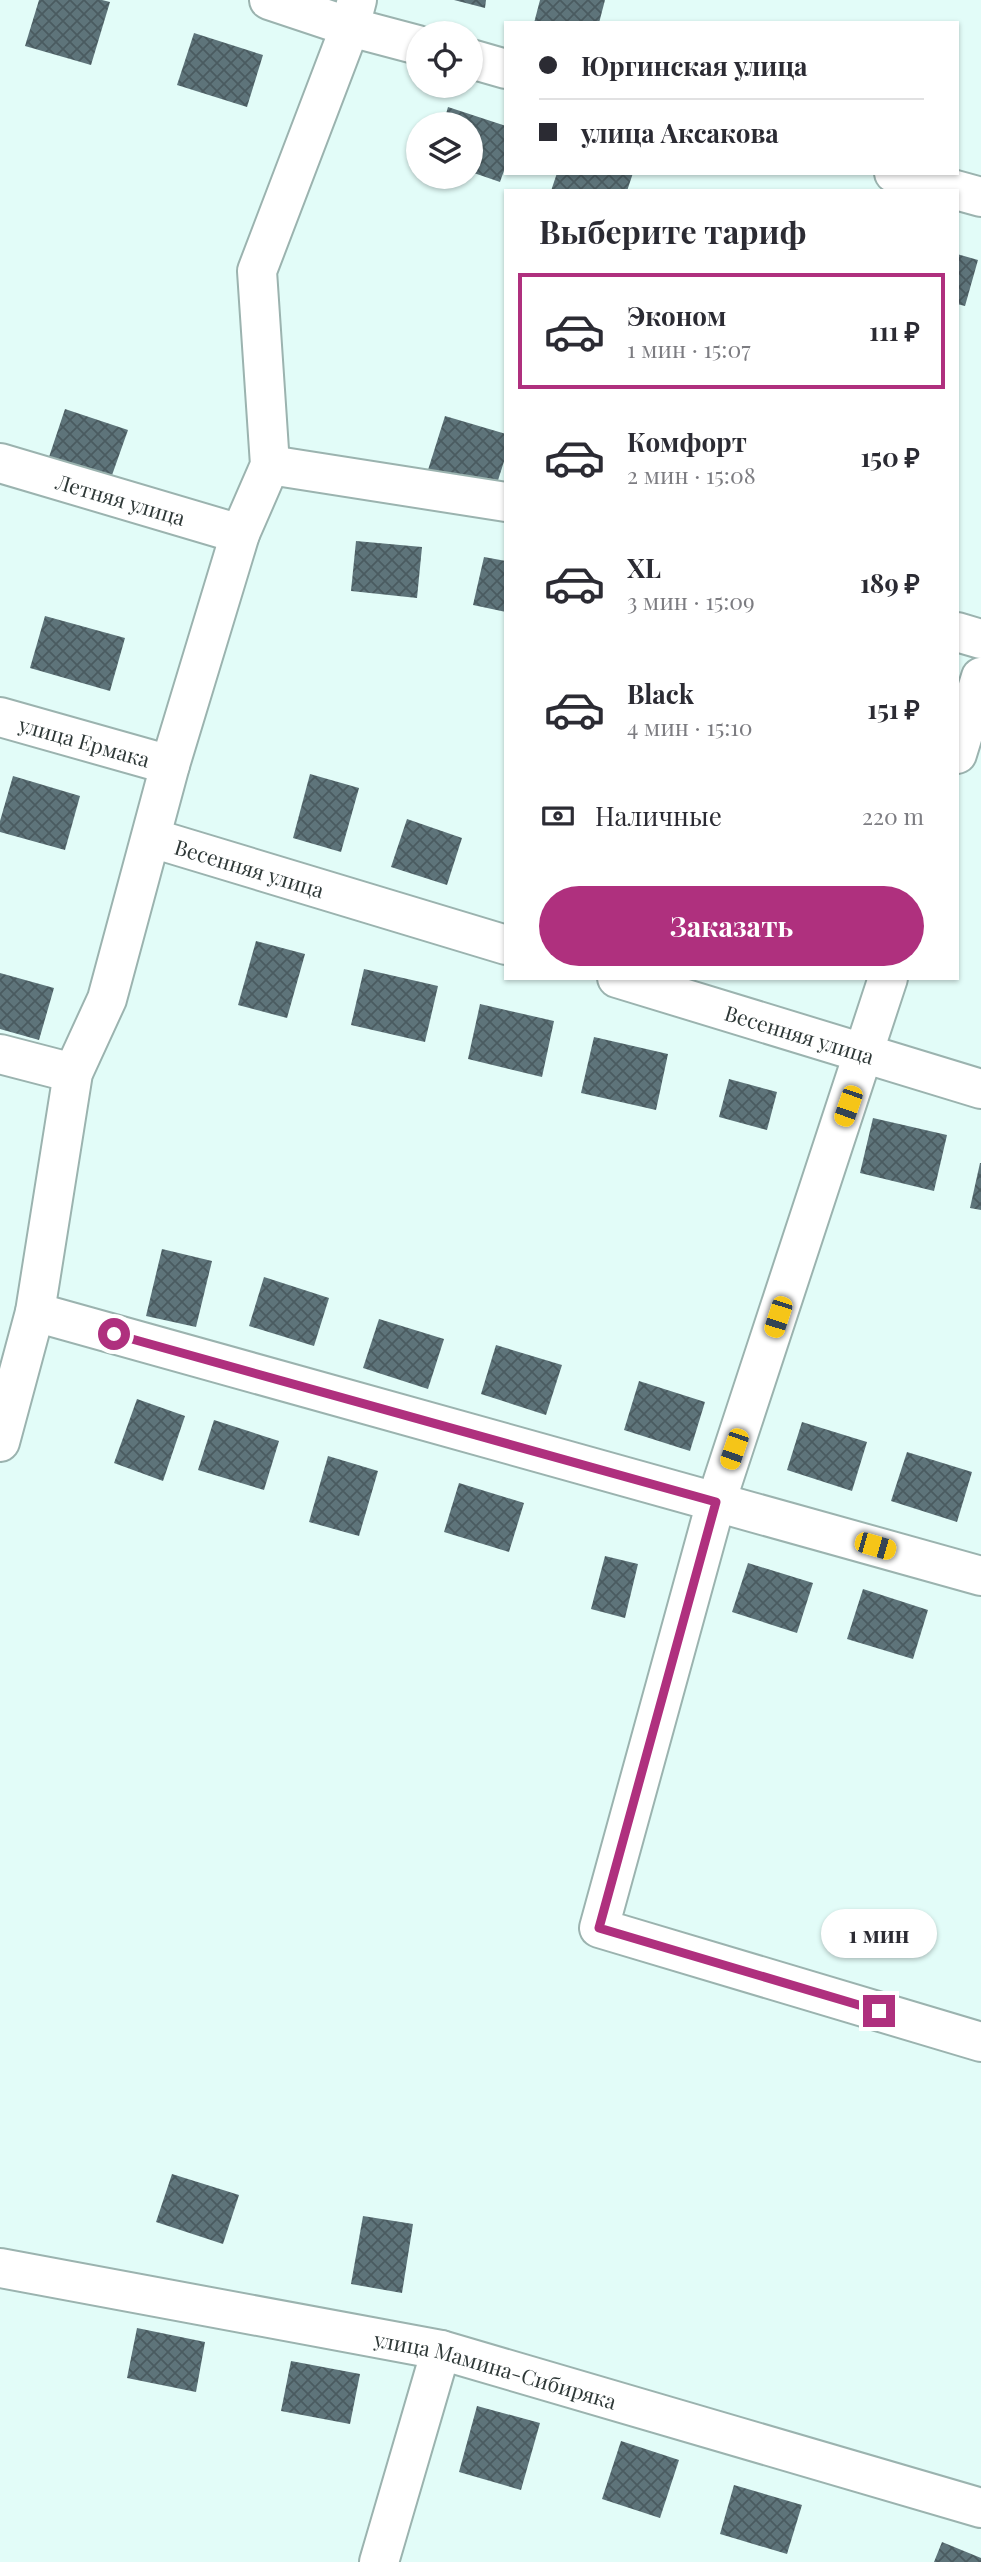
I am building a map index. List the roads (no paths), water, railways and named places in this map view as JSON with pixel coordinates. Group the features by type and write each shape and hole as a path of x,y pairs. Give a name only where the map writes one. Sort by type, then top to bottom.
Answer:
{"street":[{"path":"269,0 354,14 406,39"},
{"path":"3,1421 35,1312 73,1073 107,999 170,765 240,534 270,465 257,271 354,14"},
{"path":"483,63 504,68"},
{"path":"901,175 952,189"},
{"path":"959,191 981,197"},
{"name":"Летняя улица","path":"0,463 240,534"},
{"path":"270,465 504,502"},
{"path":"959,633 981,639"},
{"path":"959,748 981,677"},
{"name":"улица Ермака","path":"0,717 170,765"},
{"name":"Весенняя улица","path":"152,838 504,944"},
{"name":"Весенняя улица","path":"624,980 981,1089"},
{"path":"887,980 716,1502 599,1928 981,2042"},
{"path":"0,1054 73,1073"},
{"path":"35,1312 981,1576"},
{"name":"улица Мамина-Сибиряка","path":"0,2269 441,2350 981,2508"},
{"path":"379,2562 441,2350"}]}
